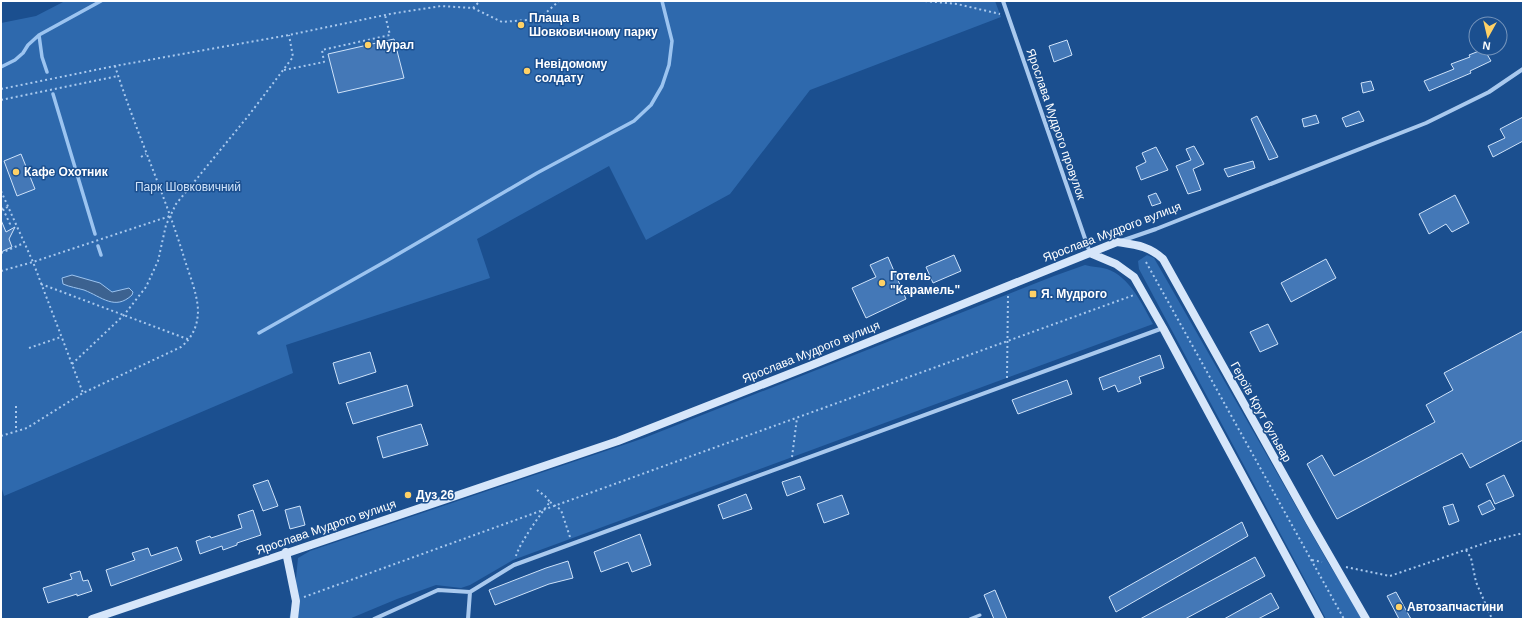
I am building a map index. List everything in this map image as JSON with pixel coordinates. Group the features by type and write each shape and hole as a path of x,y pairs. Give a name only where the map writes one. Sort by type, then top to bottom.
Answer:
{"street":[{"name":"Ярослава Мудрого провулок","path":"1004,1 1090,253"},
{"name":"Ярослава Мудрого вулиця","path":"92,619 102,618 286,552 618,441 1117,242 1156,229 1426,123 1489,92 1523,69"},
{"name":"Героїв Крут бульвар","path":"1117,242 1144,246 1154,251 1164,260 1195,319 1366,619"},
{"path":"1090,253 1116,264 1134,277 1320,619"},
{"path":"374,619 438,590 470,592 514,565 1163,328"},
{"path":"286,552 296,600 294,619"},
{"path":"468,619 470,592"}],"lane":[{"path":"970,619 980,615"}],"path":[{"path":"473,8 480,1"},
{"path":"1,89 115,66 289,35 385,15 441,6 473,8 502,22 539,19 559,1"},
{"path":"666,1 700,1"},
{"path":"925,1 957,4 1009,17"},
{"path":"283,70 324,62 322,50 390,35 385,15"},
{"path":"72,364 124,315 146,287 158,260 166,225 176,204 249,115 293,57 289,35"},
{"path":"1,436 27,428 83,393 181,347 190,340 195,329 198,312 197,302 171,216 146,154 115,66"},
{"path":"1,100 118,76"},
{"path":"141,157 146,154"},
{"path":"1,191 33,262 40,284 83,393"},
{"path":"8,207 2,209 9,225 15,222"},
{"path":"1,271 33,262 171,216"},
{"path":"1,253 24,243"},
{"path":"1146,262 1344,619"},
{"path":"40,284 190,340"},
{"path":"1006,385 1008,286"},
{"path":"296,600 1143,292"},
{"path":"29,348 61,337"},
{"path":"16,406 16,432"},
{"path":"790,464 797,418"},
{"path":"537,490 550,502 562,510 572,544"},
{"path":"514,565 517,551 542,511 550,502"},
{"path":"1312,560 1390,576 1491,541 1523,533"},
{"path":"1466,550 1471,558 1476,582 1492,619"}],"green space":[{"name":"Парк Шовковичний","path":"65,1 995,1 1001,17 810,90 730,194 646,240 609,166 477,239 490,278 286,345 293,373 4,496 1,486 1,23 36,16"},
{"path":"1147,255 1154,258 1329,564 1363,619 1326,619 1139,269 1138,261"},
{"path":"1085,265 1107,269 1122,278 1134,292 1153,324 513,560 470,585 461,588 436,585 349,619 289,619 294,598 298,558 310,551 644,438"}],"shaded area":[{"path":"72,275 100,283 112,292 129,288 133,292 132,295 126,300 120,302 108,301 84,290 63,284 62,278"}],"building":[{"path":"394,39 404,78 338,93 328,54"},
{"path":"1067,40 1072,55 1054,62 1049,46"},
{"path":"1488,56 1491,61 1470,71 1471,73 1429,91 1424,81 1454,69 1451,64 1470,57"},
{"path":"1371,81 1374,90 1363,93 1361,83"},
{"path":"1359,111 1364,121 1346,127 1342,118"},
{"path":"1316,115 1319,123 1304,127 1302,119"},
{"path":"1257,116 1278,157 1269,160 1251,119"},
{"path":"1523,117 1523,141 1493,157 1488,146 1505,138 1500,129"},
{"path":"1194,146 1204,164 1193,169 1201,190 1188,194 1176,166 1191,160 1186,149"},
{"path":"1156,147 1168,170 1141,180 1136,167 1146,162 1142,153"},
{"path":"21,154 35,189 17,196 4,161"},
{"path":"1253,161 1255,168 1228,177 1224,169"},
{"path":"1156,193 1161,203 1152,206 1148,196"},
{"path":"1455,195 1469,223 1452,232 1446,224 1429,234 1419,214"},
{"path":"1,220 6,232 15,227 9,239 12,247 3,251 1,255"},
{"path":"954,255 961,271 933,283 926,267"},
{"name":"Готель \"Карамель\"","path":"888,257 906,299 866,318 852,288 876,277 870,265"},
{"path":"1326,259 1336,278 1291,302 1281,283"},
{"path":"1268,324 1278,344 1260,352 1250,332"},
{"path":"1523,331 1523,440 1470,468 1462,453 1337,519 1307,464 1322,455 1334,476 1435,422 1426,405 1453,390 1444,373"},
{"path":"370,352 376,372 339,384 333,363"},
{"path":"1160,355 1164,368 1139,377 1141,383 1118,392 1115,385 1103,390 1099,378"},
{"path":"1067,380 1072,394 1018,414 1012,400"},
{"path":"407,385 413,406 353,424 346,403"},
{"path":"421,424 428,445 383,458 377,437"},
{"path":"1504,475 1514,496 1495,504 1486,484"},
{"path":"800,476 805,489 787,496 782,482"},
{"path":"268,480 278,506 263,511 253,485"},
{"path":"746,494 752,509 723,519 718,505"},
{"path":"842,495 849,514 824,523 817,504"},
{"path":"1490,500 1495,509 1482,515 1478,506"},
{"path":"1453,504 1459,521 1449,525 1443,507"},
{"path":"300,506 305,525 290,529 285,510"},
{"path":"253,510 261,535 237,543 237,545 223,550 222,546 200,554 196,541 242,528 238,515"},
{"path":"1242,522 1248,536 1116,612 1109,597"},
{"path":"640,534 651,565 632,572 628,562 601,572 594,552"},
{"path":"177,547 182,560 111,586 106,570 135,560 132,553 148,548 151,556"},
{"path":"1255,557 1265,576 1185,619 1140,619"},
{"path":"568,561 573,578 549,584 495,605 489,590"},
{"path":"80,571 83,581 88,580 92,591 48,603 43,588 72,579 70,574"},
{"path":"995,590 1007,619 994,619 984,595"},
{"name":"Автозапчастини","path":"1396,592 1411,619 1399,619 1387,596"},
{"path":"1271,593 1279,608 1258,619 1224,619"}],"waterway":[{"path":"1,67 15,60 39,35 101,1"},
{"path":"259,333 537,173 634,121 651,105 662,86 669,65 672,41 662,1"},
{"path":"39,35 42,57 47,72"},
{"path":"53,94 95,234"},
{"path":"98,246 101,255"}],"place":[{"name":"Плаща в Шовковичному парку","path":"521,25"},
{"name":"Мурал","path":"368,45"},
{"name":"Невідомому солдату","path":"527,71"},
{"name":"Кафе Охотник","path":"16,172"},
{"name":"Готель \"Карамель\"","path":"882,283"},
{"name":"Я. Мудрого","path":"1033,294"},
{"name":"Дуз 26","path":"408,495"},
{"name":"Автозапчастини","path":"1399,607"}]}
